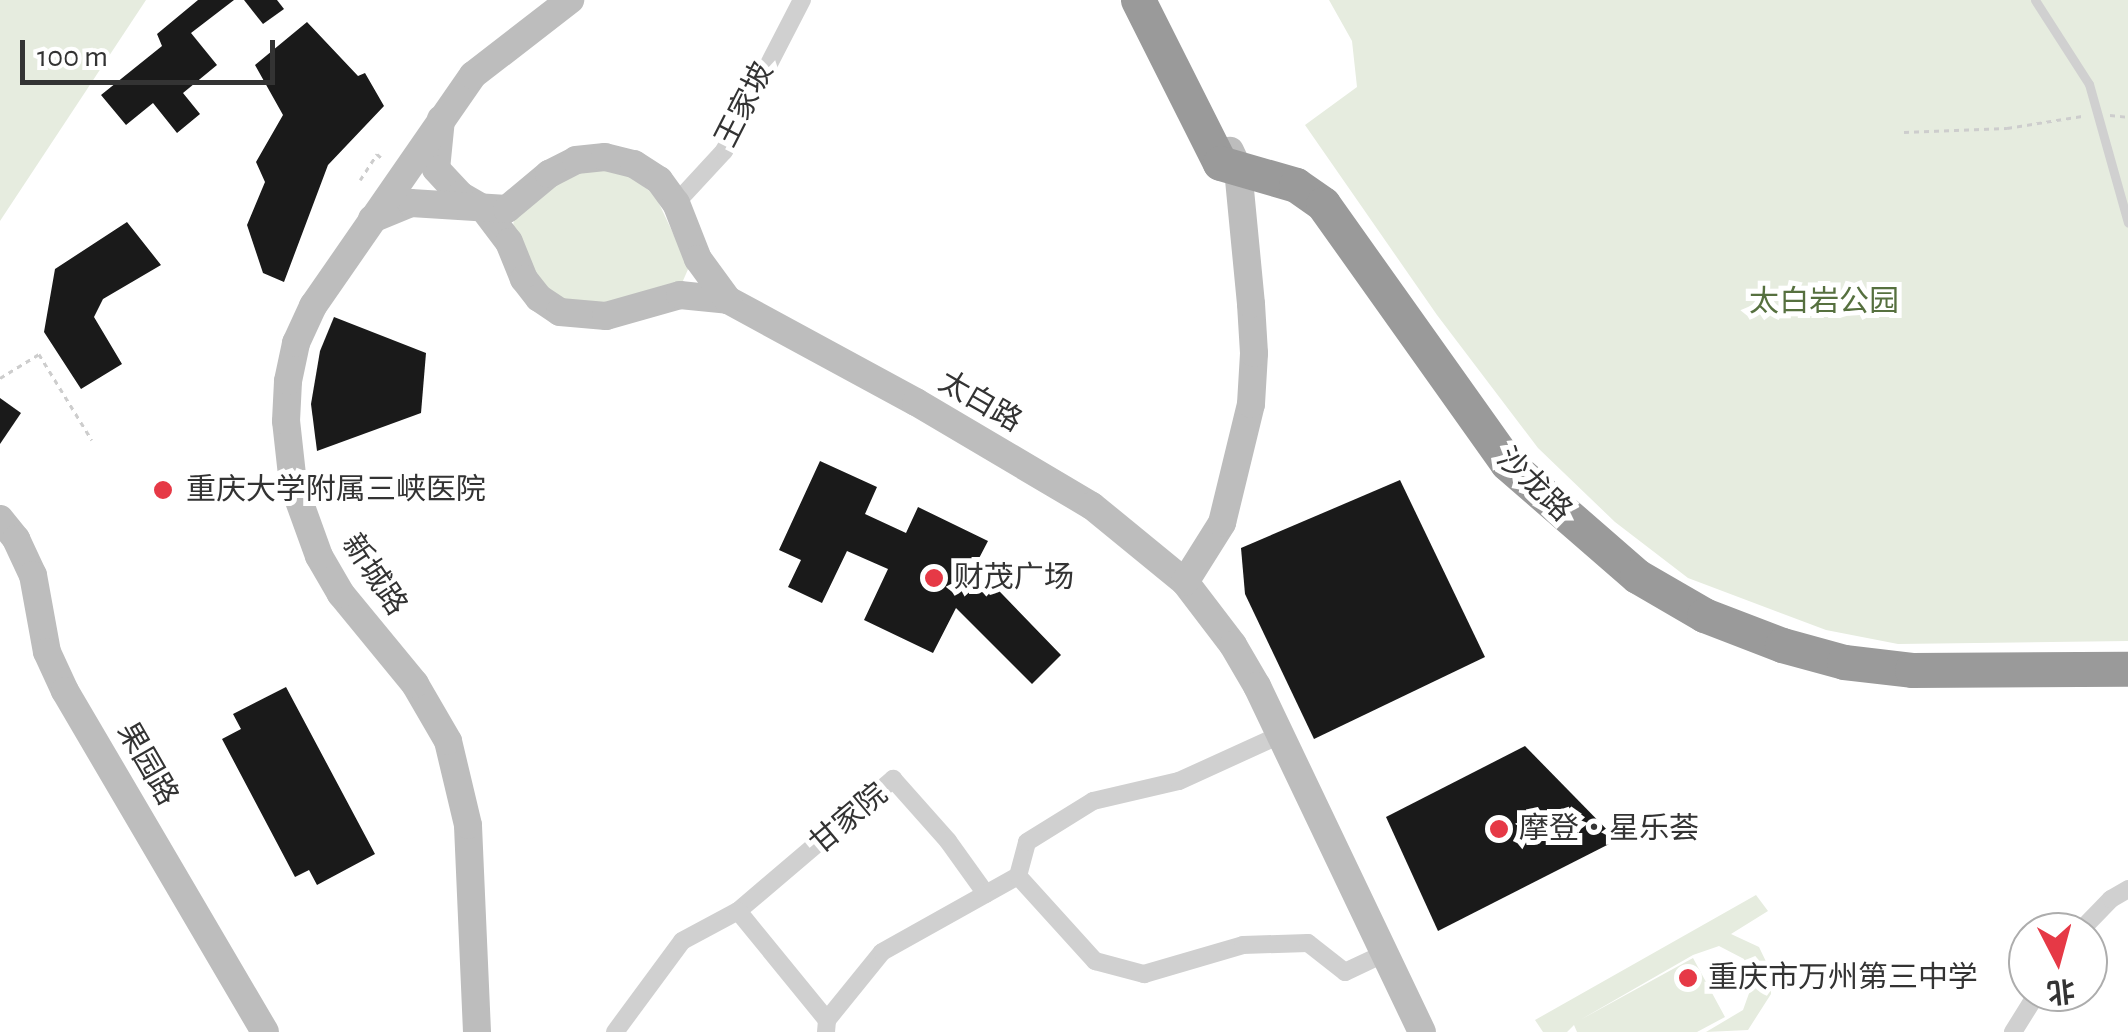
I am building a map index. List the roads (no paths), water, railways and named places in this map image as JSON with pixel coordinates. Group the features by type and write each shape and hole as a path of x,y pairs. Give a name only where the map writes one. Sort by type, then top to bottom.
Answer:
{"highway":[{"path":"1138,0 1228,158"},
{"path":"1154,0 1228,158"},
{"name":"沙龙路","path":"1228,158 1309,192 1339,221 1507,463 1559,512 1672,598 1782,645 1872,667 2128,669"},
{"name":"沙龙路","path":"1228,158 1301,168 1334,194 1523,455 1565,497 1672,580 1783,628 1869,650 2128,652"}],"main road":[{"name":"新城路","path":"477,1032 468,825 448,741 415,684 342,594 306,526 293,484 286,422 296,343 313,306 367,223 473,75 570,0"},
{"name":"太白路","path":"441,119 436,169 460,195 484,209 508,242 524,279 539,298 560,312 606,316 680,295 728,300 1092,506 1185,582 1233,645 1422,1032"},
{"name":"太白路","path":"367,223 410,202 506,209 549,174 576,160 605,157 634,164 659,180 676,203 698,259 728,300"},
{"path":"1185,582 1222,523 1251,404 1254,353 1242,214 1228,158"},
{"path":"1242,214 1245,200 1260,190 1309,192"},
{"name":"果园路","path":"0,519 16,539 33,575 47,652 65,691 265,1032"}],"street":[{"name":"王家坡","path":"676,203 724,152 802,0"},
{"path":"738,911 826,1026 882,952 1018,876 1027,842 1093,801 1179,781 1280,735"},
{"name":"甘家院","path":"615,1032 682,941 738,911 893,779 948,841 986,894"},
{"path":"1018,876 1094,961 1144,974 1243,944 1308,944 1345,972 1383,954"},
{"path":"2098,912 2128,889"}],"lane":[{"path":"2034,0 2089,84 2128,223"}],"place":[{"name":"重庆大学附属三峡医院","path":"163,490"},
{"name":"财茂广场","path":"934,578"},
{"name":"摩登・星乐荟","path":"1499,829"},
{"name":"重庆市万州第三中学","path":"1688,978"}],"park label":[{"name":"太白岩公园","path":"1824,302"}]}
